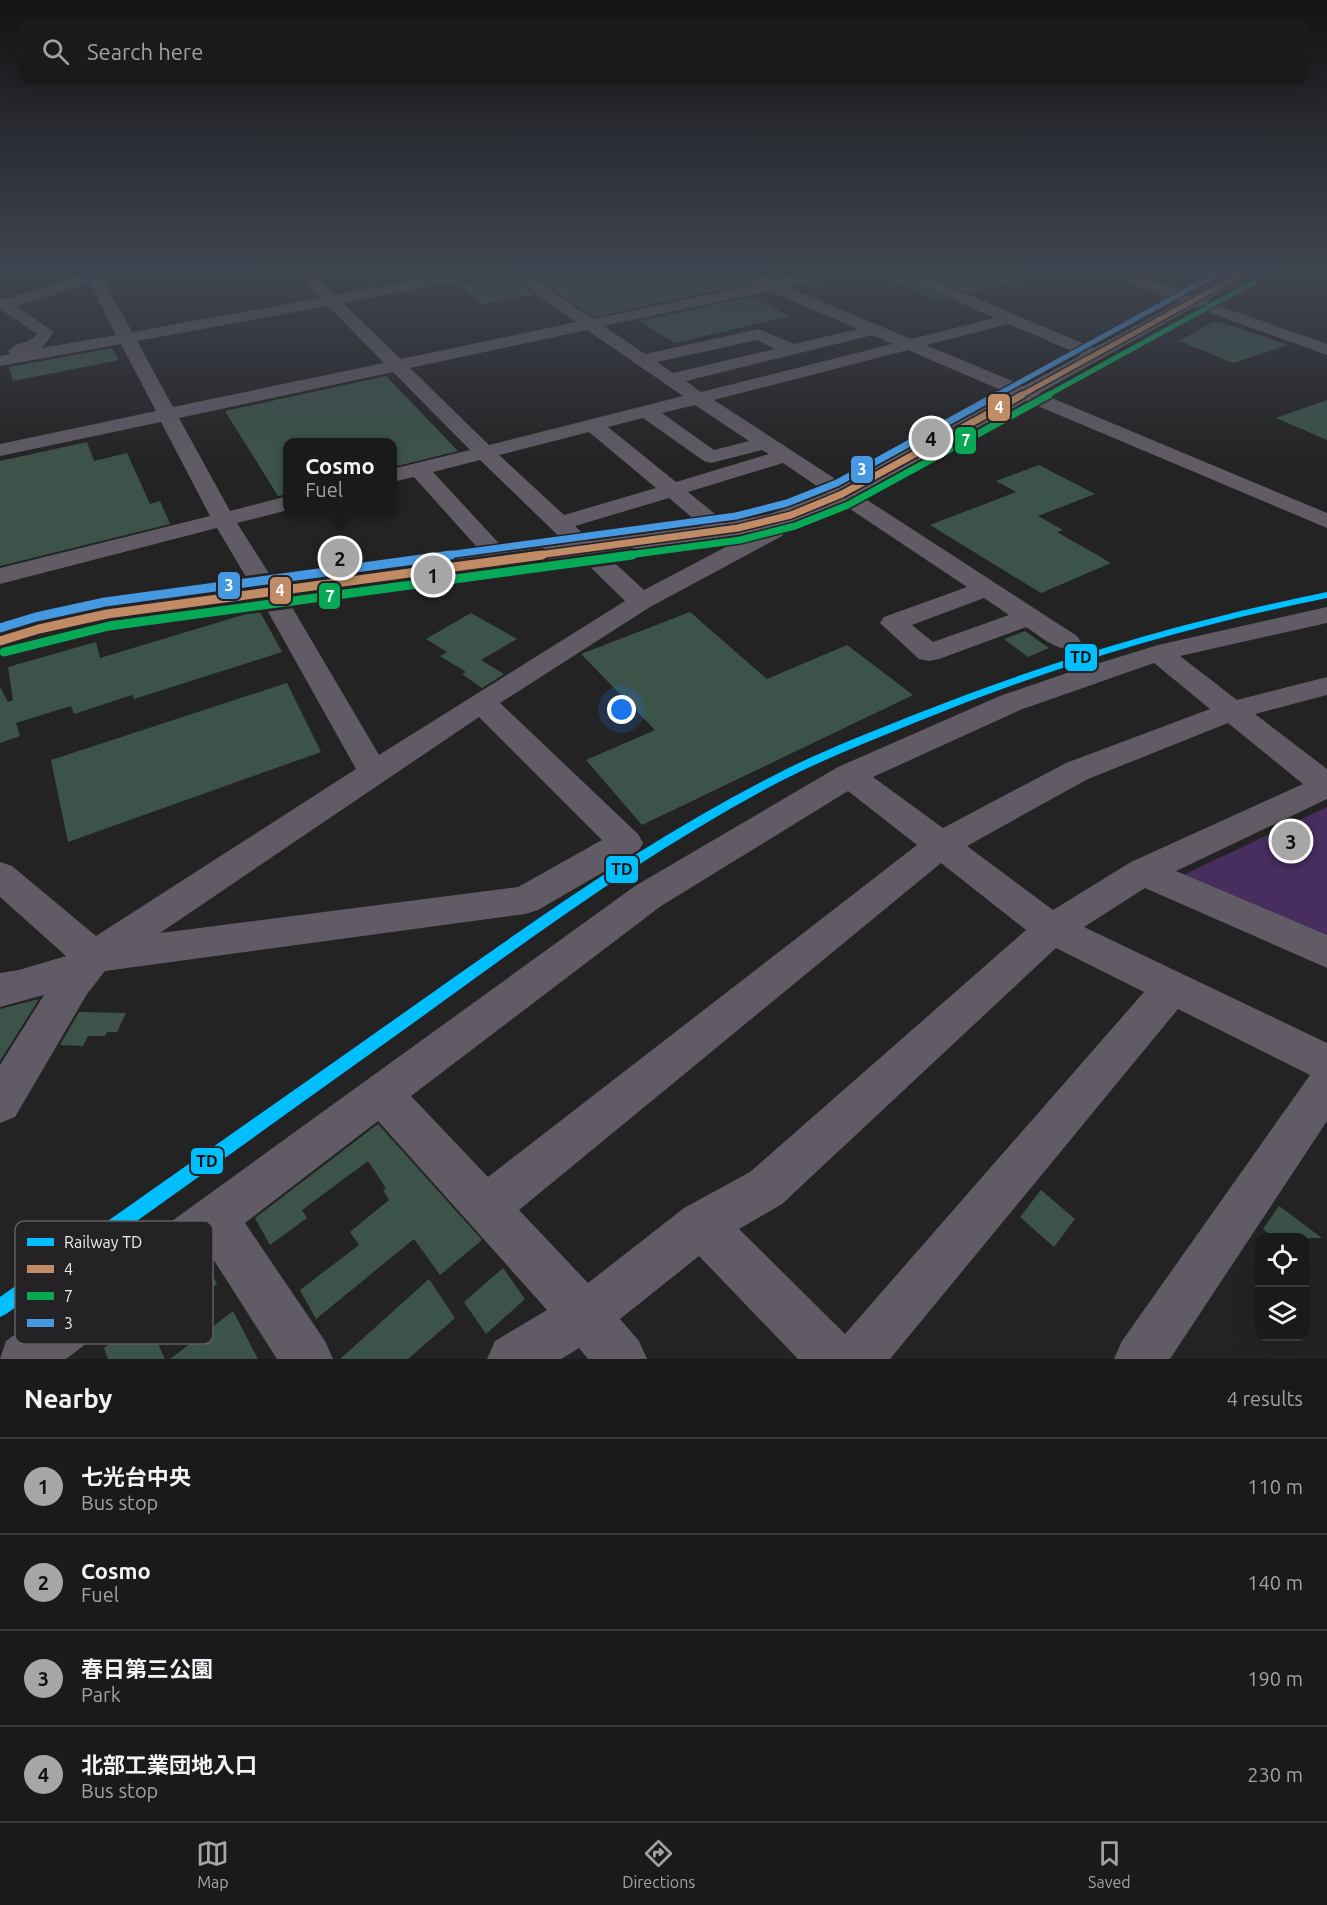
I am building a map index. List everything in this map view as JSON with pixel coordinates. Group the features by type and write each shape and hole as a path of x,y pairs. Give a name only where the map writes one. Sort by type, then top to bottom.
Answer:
{"street":[{"path":"0,355 36,345 44,339 46,333"},
{"path":"125,333 223,519 269,592 373,772"},
{"path":"0,361 152,333"},
{"path":"364,333 641,602"},
{"path":"0,450 547,333"},
{"path":"604,333 1067,642"},
{"path":"671,379 859,333"},
{"path":"882,333 1327,520"},
{"path":"397,475 951,333"},
{"path":"1044,333 1095,355"},
{"path":"0,641 50,626 107,614 584,547 721,530 749,534 774,531 784,518 821,505 842,494 1134,333"},
{"path":"1282,333 1327,350"},
{"path":"642,360 759,334 790,349"},
{"path":"646,411 711,457 766,443"},
{"path":"593,425 721,530"},
{"path":"559,524 786,456"},
{"path":"419,469 500,559"},
{"path":"0,576 283,504"},
{"path":"0,1103 73,982 90,961 481,702 749,534"},
{"path":"985,589 893,623 929,653 1028,617"},
{"path":"210,1221 648,896 849,775 936,734 1010,703 1158,653 1327,615"},
{"path":"513,1359 585,1316 701,1225 766,1188 1052,929 1143,872 1327,786 1158,653"},
{"path":"485,1208 940,845 1077,771 1232,711 1327,686"},
{"path":"0,990 19,987 90,961 525,900 626,843 481,702"},
{"path":"849,775 1052,929 1327,1063"},
{"path":"1143,872 1327,952"},
{"path":"0,876 90,961"},
{"path":"857,1359 1172,988"},
{"path":"1140,1359 1327,1085"},
{"path":"381,1094 585,1316 621,1359"},
{"path":"214,1218 307,1359"},
{"path":"701,1225 834,1359"},
{"path":"24,1359 44,1344"}],"shaded area":[{"path":"1327,807 1327,939 1183,875"}],"building":[{"path":"659,333 716,333 675,343"},
{"path":"1192,333 1255,333 1288,345 1234,363 1179,341"},
{"path":"112,348 119,360 13,381 9,367"},
{"path":"386,376 458,451 397,466 397,438 283,438 283,495 278,496 225,411"},
{"path":"1327,400 1327,440 1276,418"},
{"path":"87,442 94,461 127,453 150,504 160,501 170,524 0,566 0,461"},
{"path":"1039,465 1095,494 1038,516 1063,530 1057,532 1111,563 1041,593 930,525 1016,492 996,481"},
{"path":"259,610 282,652 134,699 132,695 74,714 71,706 16,723 20,736 0,743 0,687 8,702 13,700 8,667 96,642 100,658"},
{"path":"690,612 767,679 847,645 913,695 642,825 586,760 655,730 581,654"},
{"path":"471,613 517,639 481,660 504,674 482,688 462,674 466,672 440,656 447,652 426,639"},
{"path":"1025,631 1049,648 1028,657 1004,639"},
{"path":"287,683 321,752 68,842 51,760"},
{"path":"39,999 0,1061 0,1009"},
{"path":"79,1012 126,1013 117,1032 107,1032 105,1036 88,1036 83,1046 60,1045"},
{"path":"378,1124 482,1240 440,1275 414,1239 316,1319 300,1290 359,1245 350,1232 389,1200 383,1190 386,1188 368,1161 302,1210 307,1218 270,1245 255,1218"},
{"path":"1041,1190 1075,1219 1054,1247 1020,1217"},
{"path":"1279,1206 1322,1238 1309,1238 1309,1233 1268,1233 1263,1229"},
{"path":"503,1268 525,1299 486,1334 464,1302"},
{"path":"429,1279 455,1318 408,1359 340,1359"},
{"path":"233,1311 258,1359 170,1359 190,1344 213,1344 213,1326"},
{"path":"109,1344 158,1344 165,1359 108,1359 104,1348"}],"rail line":[{"name":"TD","path":"122,1221 564,907 667,841 774,780 859,741 1064,663 1220,618 1327,595"},
{"name":"TD","path":"0,1308 15,1297"}],"transit line":[{"name":"3","path":"0,628 36,617 105,602 736,516 787,503 837,483 1109,333"},
{"name":"4","path":"0,641 39,629 107,614 738,528 791,515 842,494 1134,333"},
{"name":"7","path":"4,652 109,626 740,540 795,526 848,505 1161,333"}],"place":[{"name":"北部工業団地入口","path":"931,438"},
{"name":"Cosmo","path":"340,558"},
{"name":"七光台中央","path":"433,575"},
{"name":"春日第三公園","path":"1291,841"}]}
